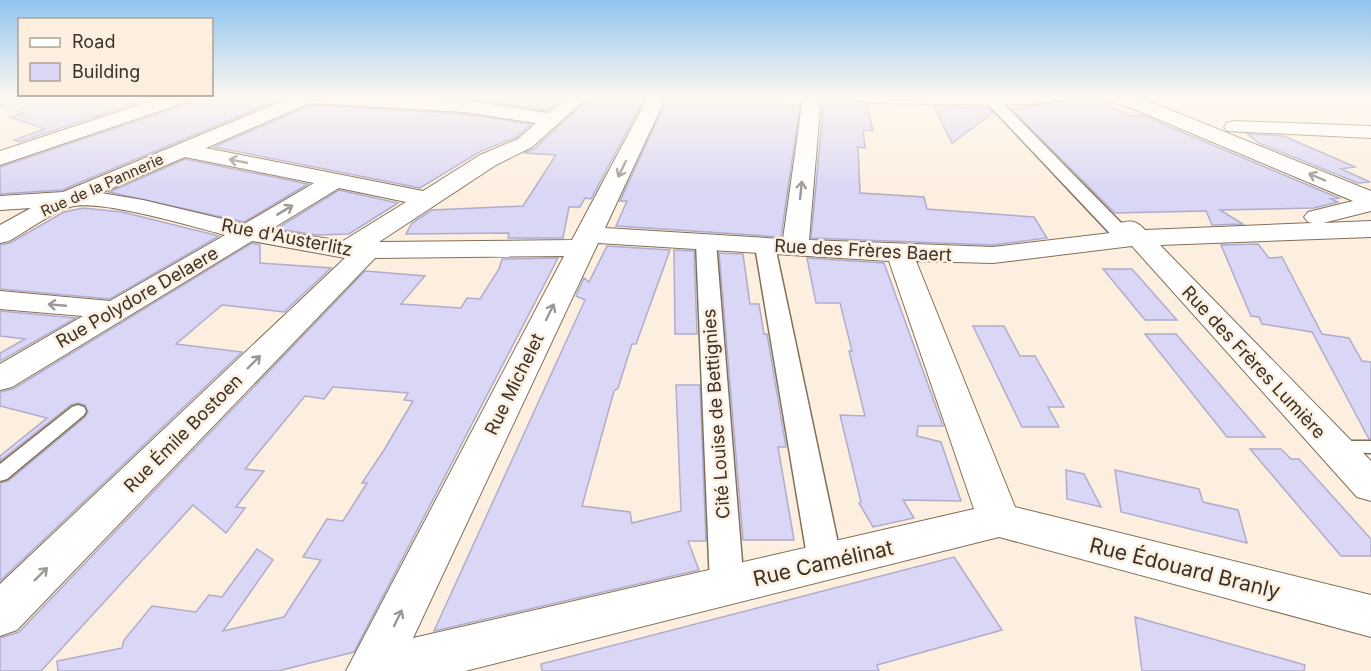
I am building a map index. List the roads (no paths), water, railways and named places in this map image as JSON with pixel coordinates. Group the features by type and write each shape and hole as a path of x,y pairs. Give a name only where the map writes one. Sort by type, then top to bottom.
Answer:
{"street":[{"path":"0,158 89,128"},
{"name":"Rue de la Pannerie","path":"0,235 67,199 234,128"},
{"name":"Rue Émile Bostoen","path":"0,615 357,251 427,199 488,160 525,143 542,128"},
{"name":"Rue Michelet","path":"371,671 641,128"},
{"path":"795,248 808,128"},
{"path":"1021,128 1131,238"},
{"path":"1196,128 1371,202"},
{"path":"1270,128 1371,132"},
{"path":"183,150 427,199"},
{"name":"Rue Polydore Delaere","path":"0,379 336,180"},
{"path":"0,203 67,199"},
{"name":"Rue d'Austerlitz","path":"67,199 115,202 357,251 585,242"},
{"path":"1131,238 1128,227 1135,222 1322,217 1371,202"},
{"name":"Rue des Frères Baert","path":"585,242 706,242 900,254 993,255 1131,238 1371,229"},
{"name":"Rue des Frères Lumière","path":"1131,238 1371,486"},
{"name":"Cité Louise de Bettignies","path":"706,242 727,586"},
{"path":"765,246 825,562"},
{"path":"900,254 999,520"},
{"path":"0,300 115,309"},
{"name":"Rue Camélinat","path":"371,671 999,520"},
{"name":"Rue Édouard Branly","path":"999,520 1371,616"}],"lane":[{"path":"0,474 78,411"},
{"path":"1334,447 1371,447"}]}
